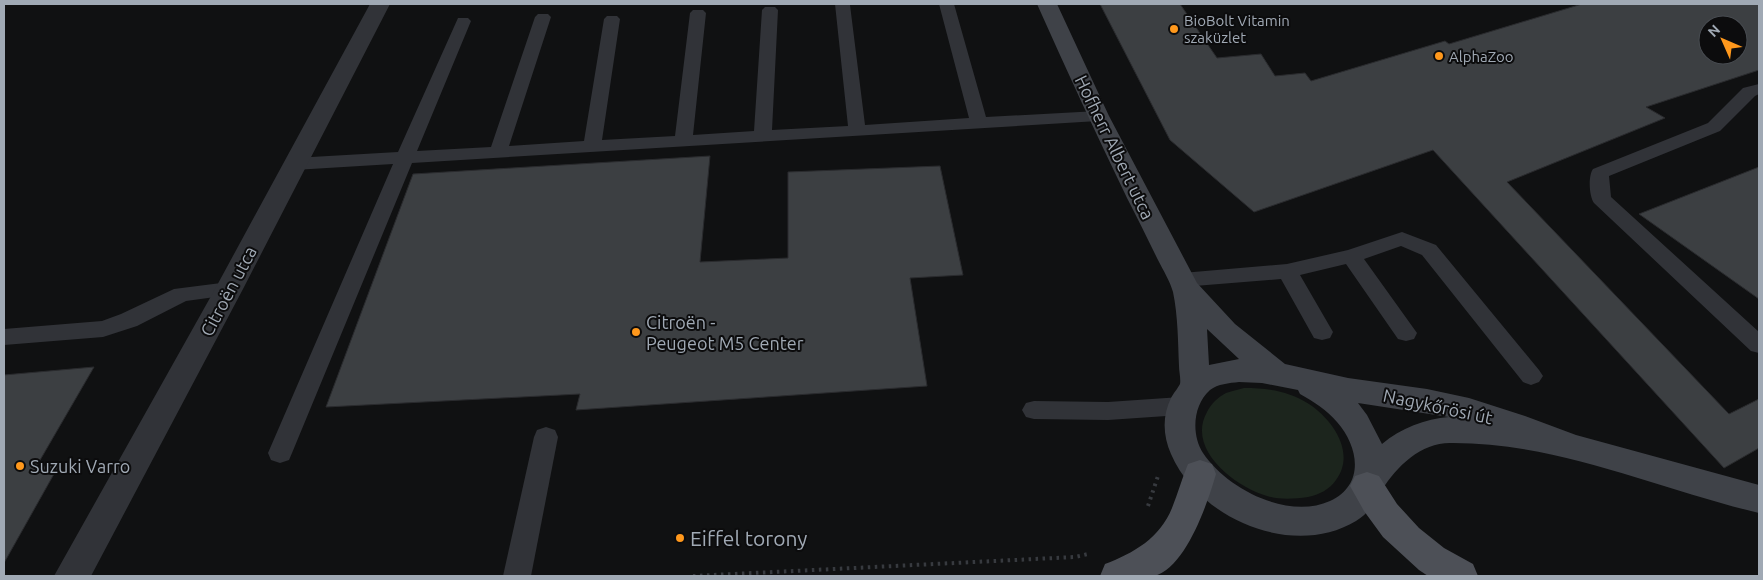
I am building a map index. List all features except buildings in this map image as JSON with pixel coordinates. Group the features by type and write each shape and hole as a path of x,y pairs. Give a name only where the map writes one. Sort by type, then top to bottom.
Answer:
{"main road":[{"name":"Hofherr Albert utca","path":"1047,4 1098,116 1184,284 1225,331 1286,377"},
{"name":"Hofherr Albert utca","path":"1184,284 1192,325 1188,396"},
{"name":"Nagykőrösi út","path":"1574,448 1503,419 1452,405 1253,370 1231,371 1211,375 1188,396 1180,424 1184,447 1200,474 1223,495 1251,511 1283,520 1314,521 1341,514 1360,499 1369,483 1396,449 1415,437 1447,429 1503,433 1574,448 1713,488 1759,499"},
{"name":"Nagykőrösi út","path":"1286,377 1318,390 1337,403 1353,418 1363,434 1369,449 1372,464 1369,483"},
{"path":"1118,576 1137,570 1154,558 1178,534 1191,503 1200,474"},
{"path":"1369,483 1378,507 1392,525 1416,548 1446,569 1460,576"}],"street":[{"name":"Citroën utca","path":"72,576 229,289 380,4"}],"lane":[{"path":"946,4 979,123"},
{"path":"842,5 857,130"},
{"path":"763,136 770,10"},
{"path":"683,140 698,13"},
{"path":"498,152 543,17"},
{"path":"592,146 612,20"},
{"path":"280,454 463,21"},
{"path":"1759,88 1749,92 1714,127 1600,173 1601,198 1759,345"},
{"path":"294,164 1098,116"},
{"path":"1184,284 1287,271 1351,256 1402,239 1429,250 1531,376"},
{"path":"1351,256 1406,333"},
{"path":"1287,271 1322,332"},
{"path":"4,337 103,329 129,320 182,294 229,289"},
{"path":"1034,410 1108,411 1188,396"},
{"path":"517,576 546,437"}],"path":[{"path":"1144,513 1149,504"},
{"path":"693,576 1075,557 1092,553"}],"shaded area":[{"path":"1244,388 1269,390 1294,396 1309,404 1326,419 1339,438 1343,448 1344,459 1342,470 1331,486 1320,493 1308,497 1287,499 1272,497 1241,484 1217,464 1208,452 1203,439 1202,426 1207,412 1218,399 1228,392"}],"place":[{"name":"BioBolt Vitamin szaküzlet","path":"1174,29"},
{"name":"AlphaZoo","path":"1439,56"},
{"name":"Citroën - Peugeot M5 Center","path":"636,332"},
{"name":"Suzuki Varro","path":"20,466"},
{"name":"Eiffel torony","path":"680,538"}]}
